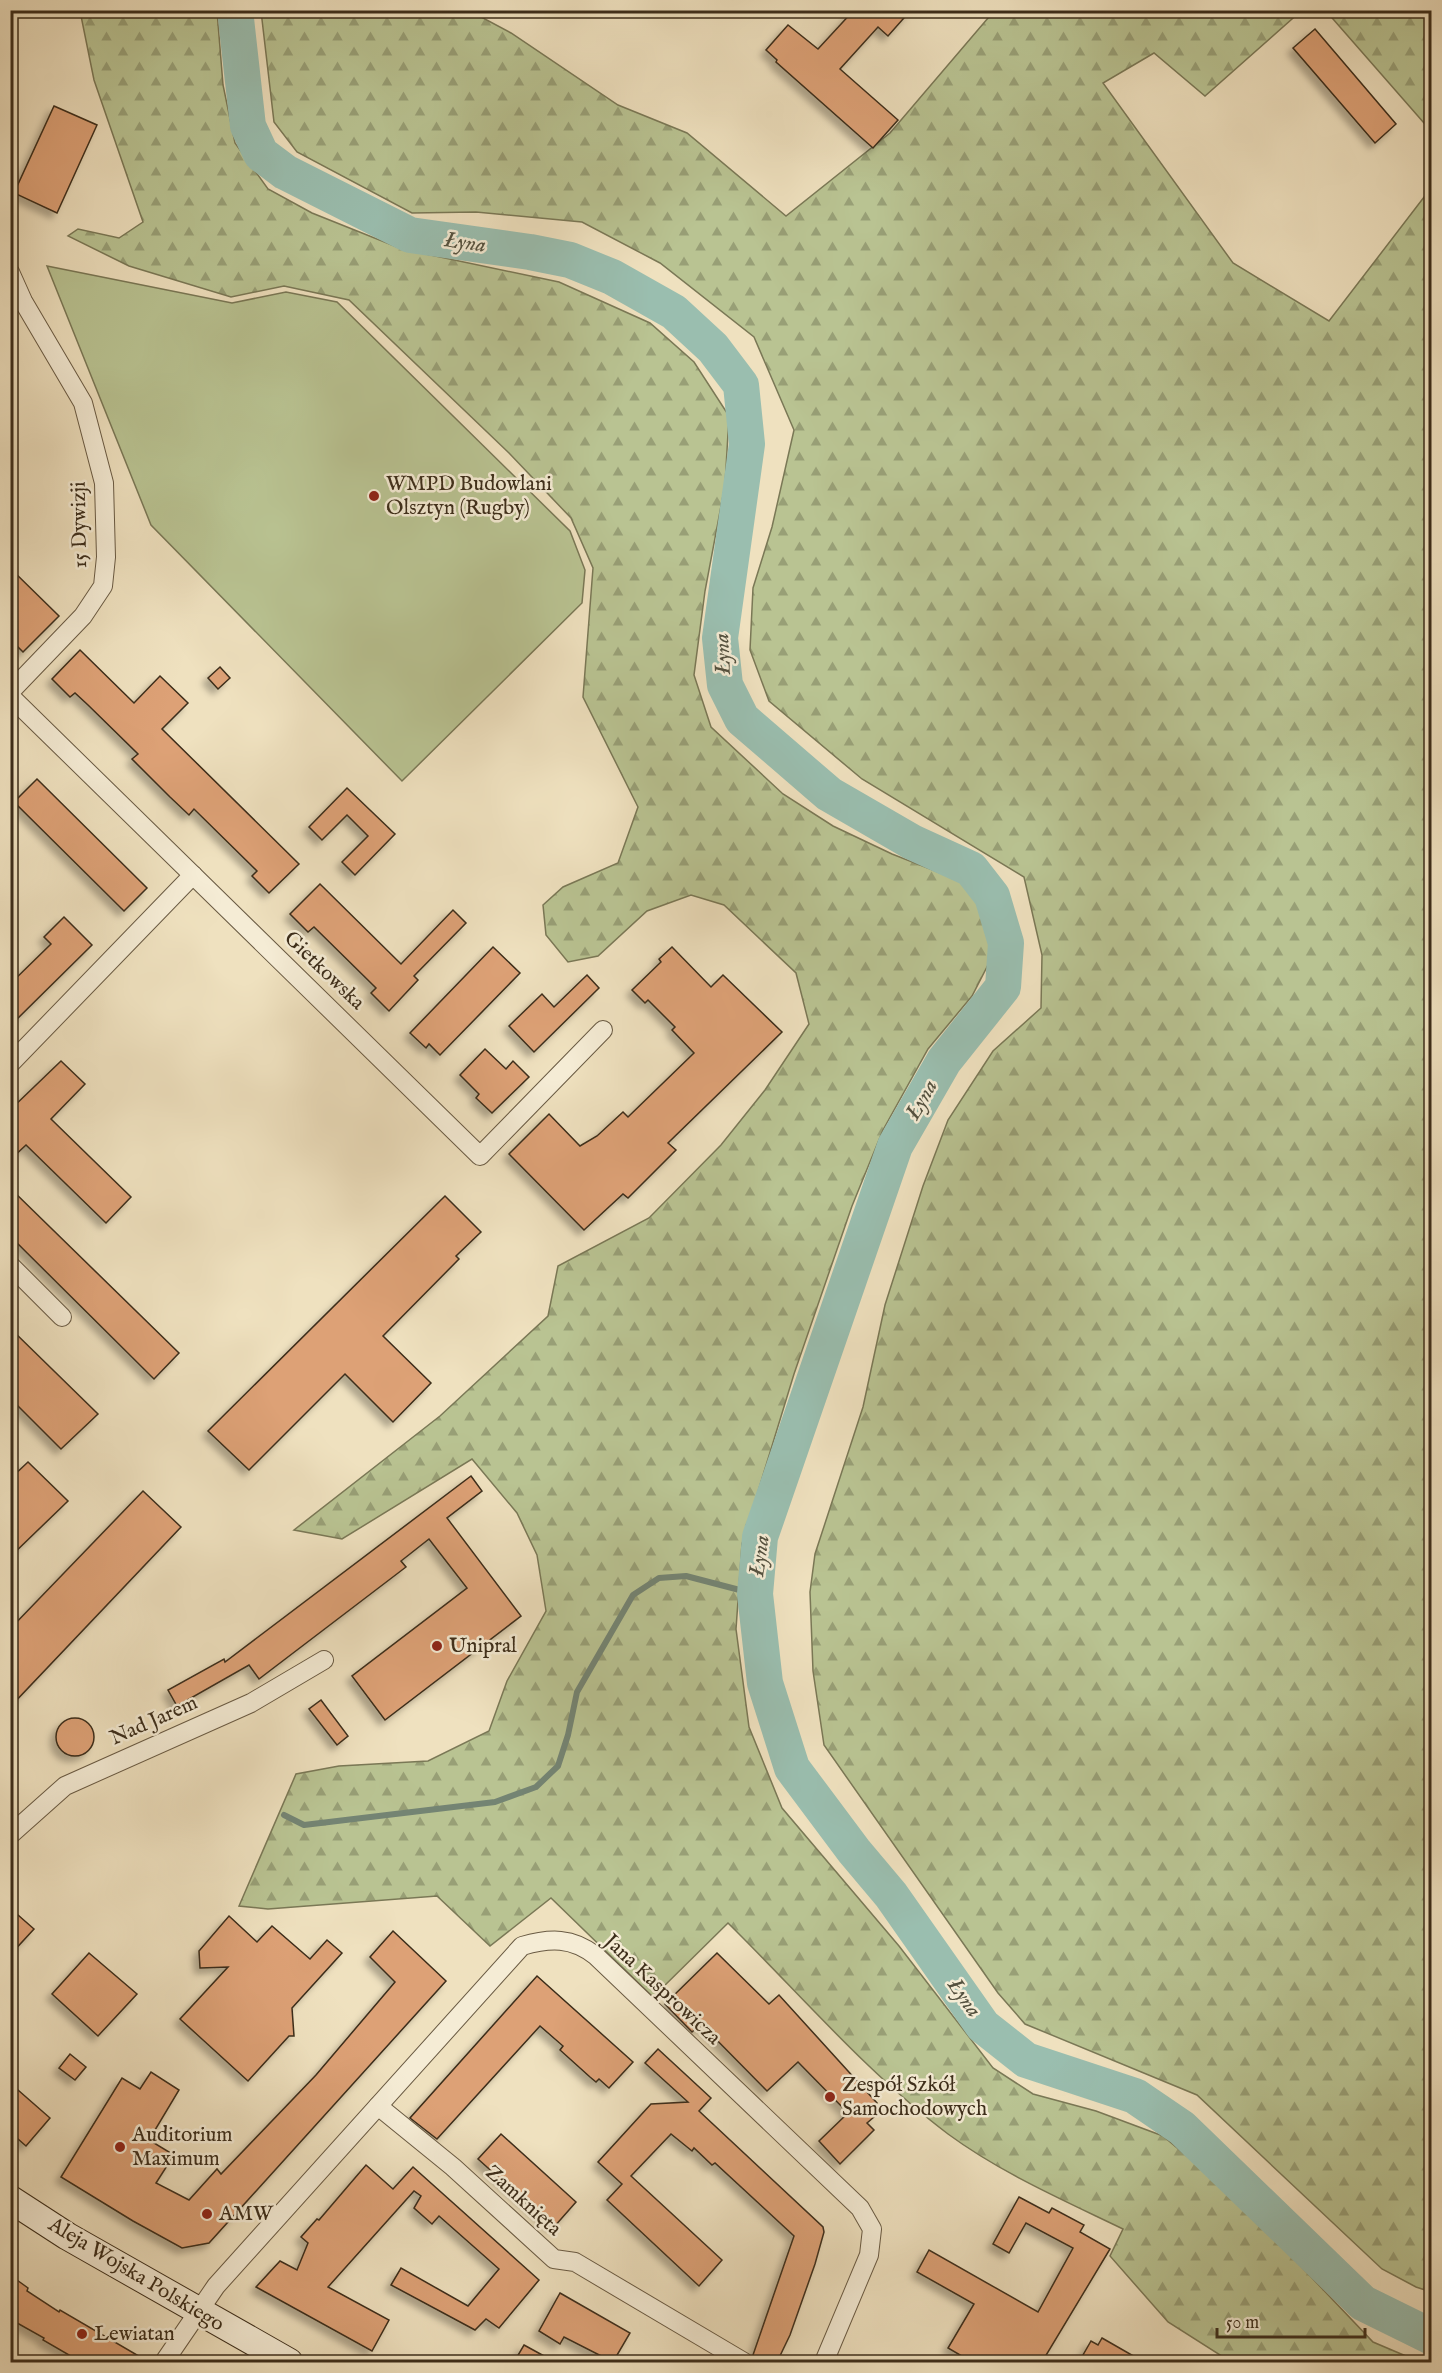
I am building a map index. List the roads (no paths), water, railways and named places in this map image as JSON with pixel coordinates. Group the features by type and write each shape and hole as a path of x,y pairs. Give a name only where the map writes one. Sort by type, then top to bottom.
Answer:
{"main road":[{"name":"Aleja Wojska Polskiego","path":"12,2199 199,2312 289,2362"}],"street":[{"name":"15 Dywizji","path":"10,272 82,404 104,483 106,557 103,586 83,616 10,694"},
{"name":"Gietkowska","path":"10,694 480,1156 603,1030"},
{"path":"10,1064 193,875"},
{"path":"10,1265 62,1317"},
{"name":"Nad Jarem","path":"10,1834 65,1786 251,1704 324,1660"},
{"name":"Jana Kasprowicza","path":"164,2362 216,2286 522,1946 556,1940 582,1945 860,2208 872,2229 868,2255 824,2362"},
{"name":"Zamknięta","path":"378,2106 453,2168 554,2259 575,2262 744,2362"}],"waterway":[{"name":"Łyna","path":"235,10 248,126 261,154 285,172 410,235 570,260 612,277 674,312 713,348 741,385 747,444 720,638 725,685 742,719 829,794 912,842 971,869 992,896 1006,943 1003,987 944,1061 895,1146 760,1537 755,1594 765,1683 792,1768 854,1851 891,1895 983,2026 1026,2060 1135,2096 1182,2128 1363,2303 1432,2337"},
{"path":"284,1815 304,1825 495,1802 536,1787 558,1766 568,1735 577,1692 633,1595 659,1578 686,1576 755,1594"}],"place":[{"name":"WMPD Budowlani Olsztyn (Rugby)","path":"374,496"},
{"name":"Unipral","path":"437,1646"},
{"name":"Zespół Szkół Samochodowych","path":"830,2097"},
{"name":"Auditorium Maximum","path":"120,2147"},
{"name":"AMW","path":"207,2214"},
{"name":"Lewiatan","path":"82,2334"}]}
